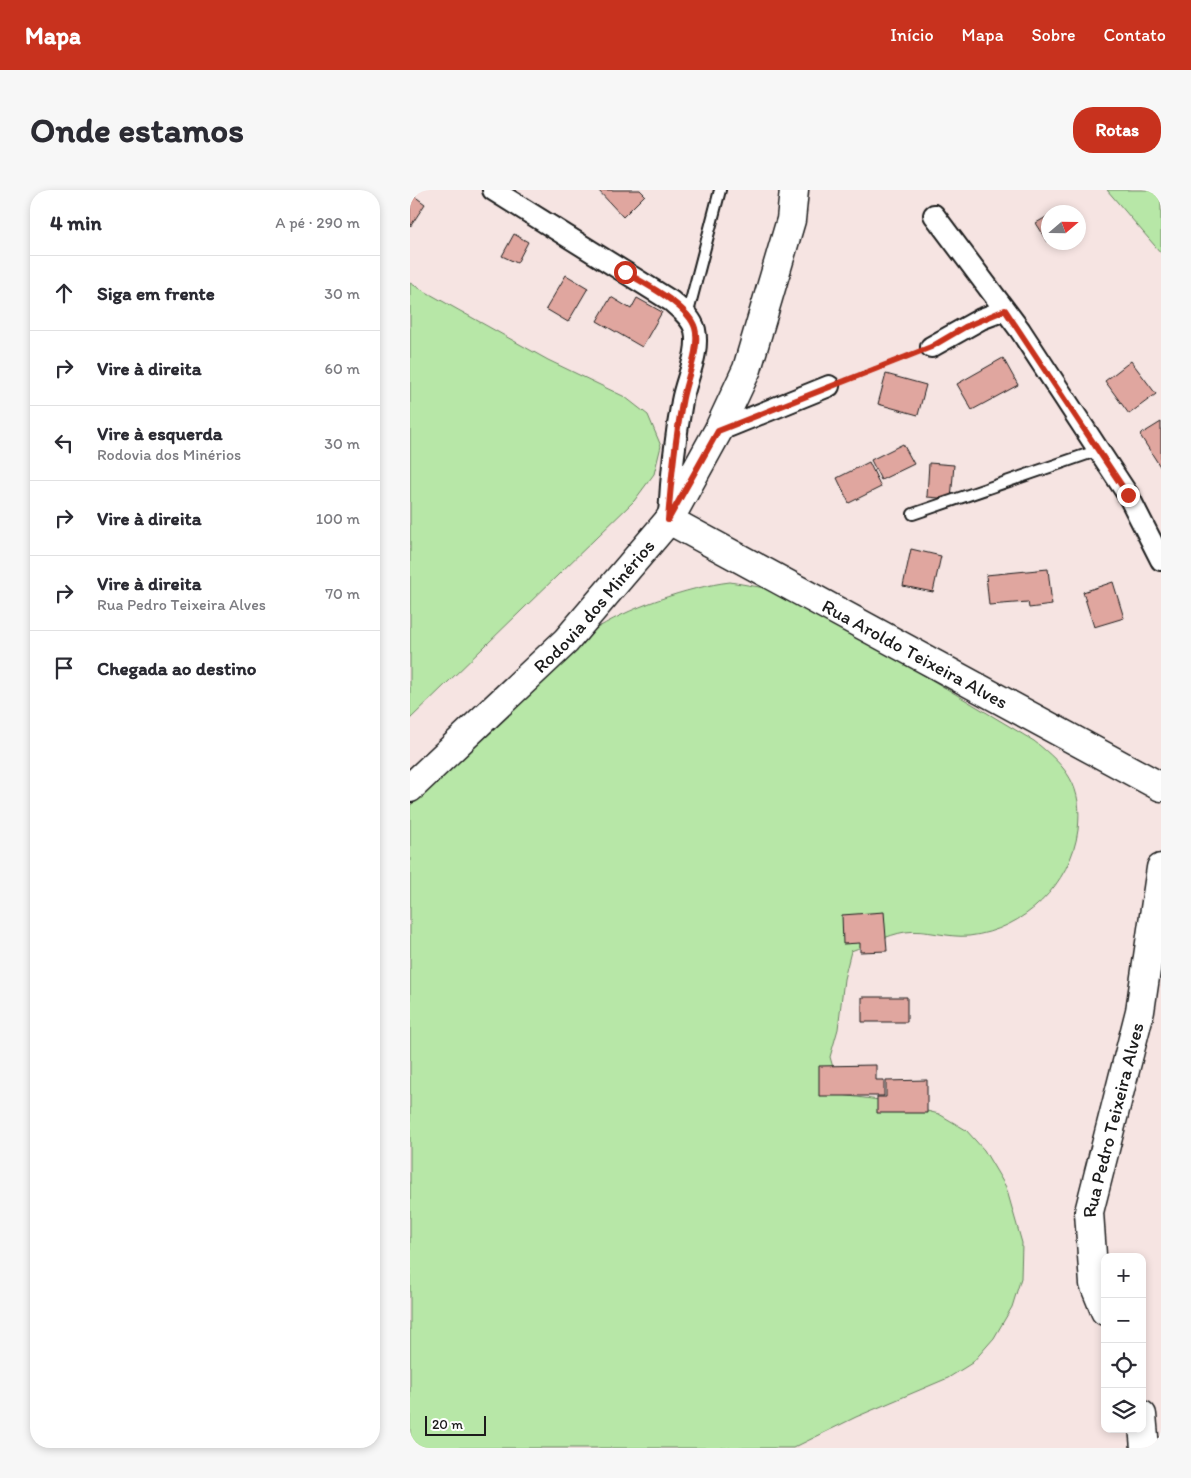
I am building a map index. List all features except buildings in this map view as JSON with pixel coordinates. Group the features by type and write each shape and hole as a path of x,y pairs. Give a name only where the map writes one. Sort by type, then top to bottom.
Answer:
{"street":[{"path":"493,190 671,301 688,316 695,328 696,343 682,400 672,467 668,520"},
{"name":"Rodovia dos Minérios","path":"410,788 566,640 668,520 718,431 747,369 791,220 794,190"},
{"path":"934,215 1005,310 1099,450 1128,495 1161,560"},
{"path":"931,347 973,323 1005,310"},
{"path":"718,431 829,386"},
{"name":"Rua Aroldo Teixeira Alves","path":"668,520 1161,787"},
{"name":"Rua Pedro Teixeira Alves","path":"1101,1301 1094,1284 1089,1212 1140,1011 1161,868"},
{"path":"1144,1433 1145,1448"}],"lane":[{"path":"688,316 720,190"},
{"path":"913,514 1099,450"}],"path":[{"path":"829,386 931,347"}],"green space":[{"path":"1107,190 1161,190 1161,253"},
{"path":"410,283 548,360 625,397 648,415 661,446 654,474 634,501 410,719"},
{"path":"730,582 765,588 820,613 1034,741 1046,750 1064,769 1075,789 1079,815 1074,850 1066,869 1055,886 1026,914 989,932 969,936 953,936 913,931 905,932 851,951 844,979 838,1029 830,1057 841,1095 887,1101 939,1114 966,1130 984,1150 1006,1187 1022,1243 1021,1278 1012,1307 994,1338 972,1363 948,1378 856,1417 793,1448 410,1448 410,806 564,655 591,632 622,615 658,600"}],"route":[{"path":"625,272 671,301 688,316 695,328 696,343 682,400 672,467 668,520 718,431 931,347 965,327 1005,310 1128,495"}]}
